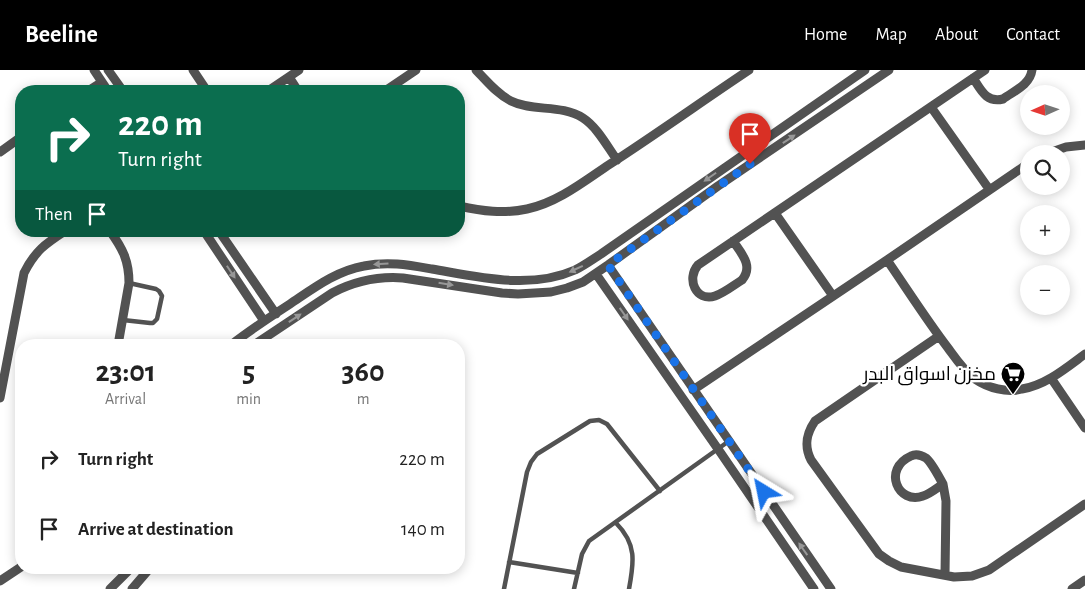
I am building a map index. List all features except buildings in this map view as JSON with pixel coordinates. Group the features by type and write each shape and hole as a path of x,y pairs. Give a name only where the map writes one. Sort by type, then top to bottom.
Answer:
{"street":[{"path":"94,70 104,85"},
{"path":"108,70 118,85"},
{"path":"193,70 204,85"},
{"path":"277,85 299,70"},
{"path":"394,85 416,70"},
{"path":"476,70 497,92 512,102 573,113 582,118 591,124 616,160"},
{"path":"465,207 486,211 513,212 555,199 749,70"},
{"path":"239,339 316,287 337,275 363,266 383,263 403,264 488,278 525,281 558,276 574,270 589,262 865,70"},
{"path":"263,339 325,298 345,286 359,281 403,278 518,294 535,294 567,288 583,282 718,186 889,70"},
{"path":"733,242 747,262 748,270 745,277 716,296 700,294 692,280 694,270 698,265 986,70"},
{"path":"973,78 985,95 998,100 1003,99 1028,81 1032,70"},
{"path":"289,77 294,85"},
{"path":"97,85 102,82"},
{"path":"932,107 989,190"},
{"path":"0,152 15,141"},
{"path":"1070,147 1085,145"},
{"path":"693,390 1020,169"},
{"path":"674,202 682,213"},
{"path":"775,213 833,296"},
{"path":"0,398 24,273 38,250 56,237"},
{"path":"114,237 125,255 129,273 119,339"},
{"path":"208,237 264,321"},
{"path":"223,237 276,314"},
{"path":"887,260 963,369 975,379 989,386 1004,390 1021,390 1038,385 1085,354"},
{"path":"608,265 830,589"},
{"path":"596,274 814,589"},
{"path":"316,287 325,298"},
{"path":"939,336 815,422 808,434 806,448 810,460 879,554 889,562 901,567 954,577 972,576 989,570 1085,504"},
{"path":"1051,378 1085,428"},
{"path":"943,484 921,497 909,497 896,484 896,472 902,461 912,456 920,455 927,459 943,484 946,501 945,575"},
{"path":"0,581 15,571"},
{"path":"110,589 125,574"},
{"path":"132,589 145,574"},
{"path":"1072,589 1085,580"}],"lane":[{"path":"123,320 153,323 157,319 162,296 156,289 129,283"},
{"path":"504,589 527,472 537,454 590,421 599,420 607,424 660,491"},
{"path":"574,589 582,554 586,545 593,538 729,441"},
{"path":"616,523 626,534 632,548 633,564 629,589"},
{"path":"509,562 578,572"}],"place":[{"name":"مخزن اسواق البدر","path":"1013,395"}],"route":[{"path":"750,164 608,265 764,492"}]}
